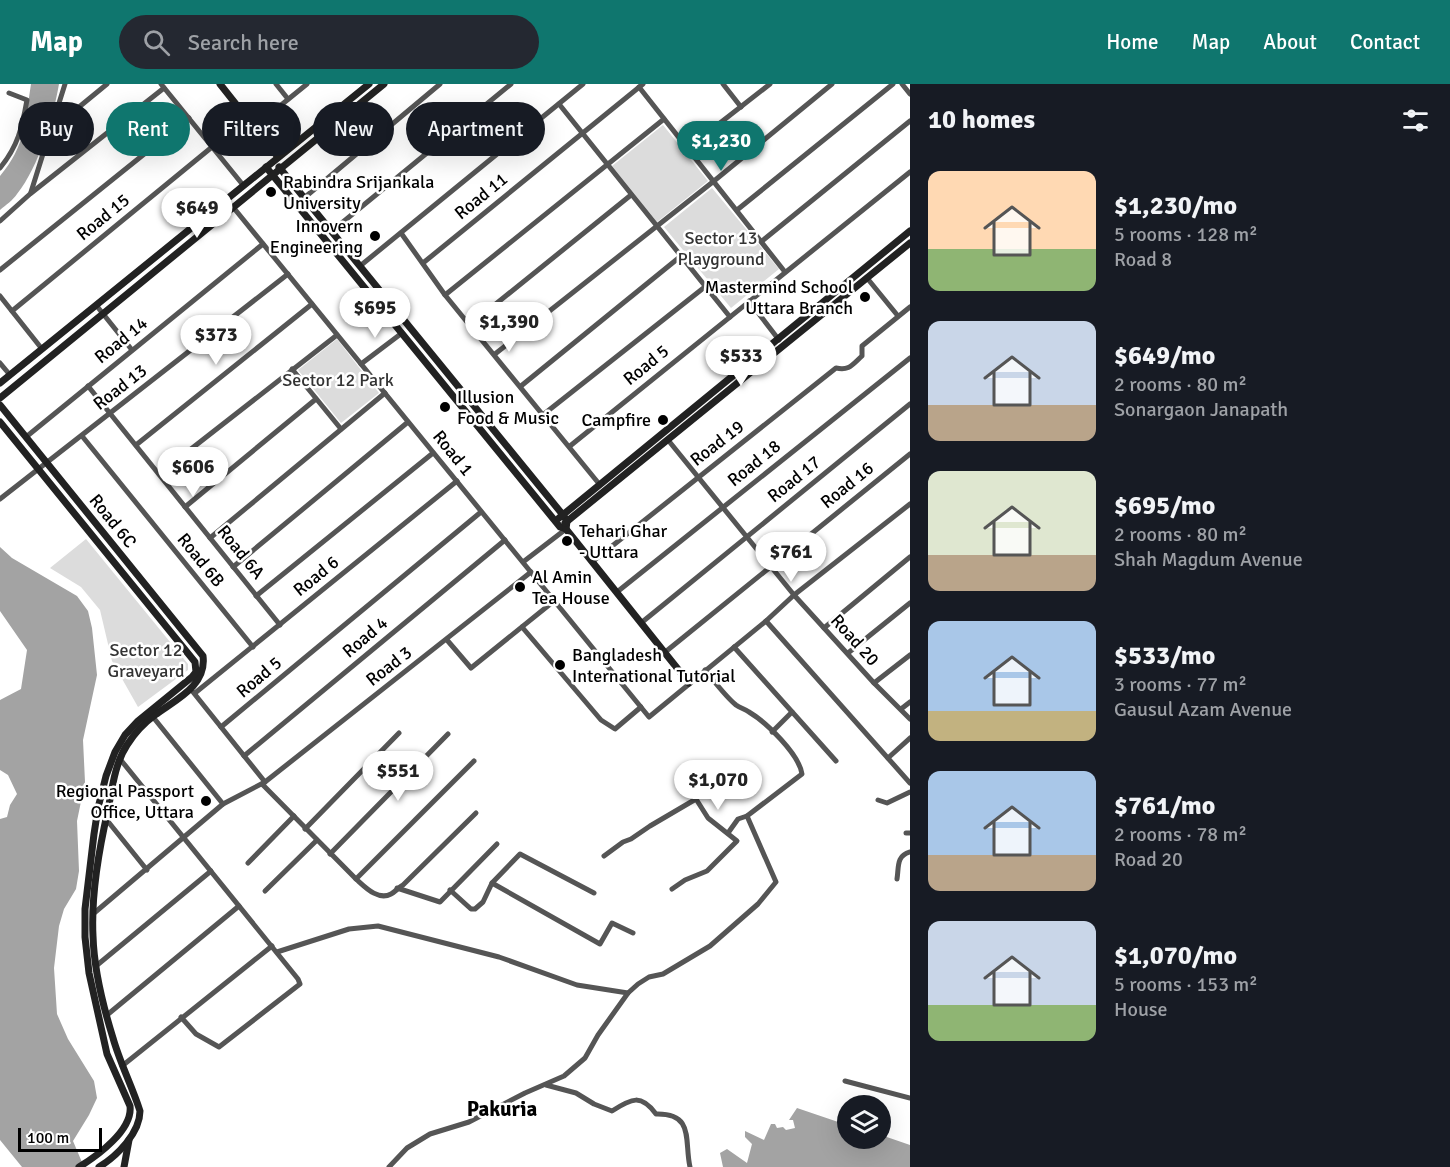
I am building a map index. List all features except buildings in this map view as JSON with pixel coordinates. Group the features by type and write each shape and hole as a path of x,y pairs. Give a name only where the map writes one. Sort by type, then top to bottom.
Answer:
{"street":[{"path":"30,194 65,84"},
{"path":"85,102 107,84"},
{"path":"220,84 234,102"},
{"path":"276,84 288,99"},
{"path":"284,102 307,84"},
{"path":"347,102 369,84"},
{"path":"362,102 384,84"},
{"path":"304,198 440,84"},
{"path":"332,231 511,84"},
{"path":"360,266 583,84"},
{"path":"723,84 741,107"},
{"path":"688,148 770,84"},
{"path":"495,354 714,181 832,84"},
{"path":"737,210 893,84"},
{"path":"902,84 910,94"},
{"path":"0,222 30,194 162,86 176,102"},
{"path":"641,86 664,119 785,272"},
{"name":"Road 11","path":"423,263 641,86"},
{"path":"0,168 12,153 19,138 27,100 9,93"},
{"path":"559,104 730,317"},
{"path":"190,119 202,134"},
{"path":"445,295 664,119"},
{"path":"762,241 910,121"},
{"path":"0,383 313,129"},
{"path":"0,398 313,142"},
{"name":"Road 15","path":"12,311 202,155"},
{"path":"0,270 142,156"},
{"path":"219,156 243,185"},
{"path":"274,156 280,168 496,434 592,562 689,683 910,504"},
{"path":"267,166 489,440 562,523"},
{"name":"Road 5","path":"570,446 910,172"},
{"path":"471,324 631,195"},
{"name":"Road 1","path":"233,207 649,717 689,683"},
{"path":"562,523 668,440 910,231"},
{"path":"401,233 445,295 471,324 600,485"},
{"path":"523,562 600,485 910,243"},
{"name":"Road 14","path":"26,437 263,244"},
{"path":"337,251 344,246"},
{"path":"521,386 681,256"},
{"name":"Road 13","path":"0,499 288,274"},
{"path":"867,278 898,316"},
{"path":"544,414 706,286"},
{"path":"0,296 42,349"},
{"path":"749,301 782,343"},
{"path":"136,446 312,304"},
{"path":"96,305 132,350"},
{"name":"Road 19","path":"592,562 836,368 848,369 862,356 862,346 910,307"},
{"path":"396,326 404,320"},
{"path":"361,364 402,333"},
{"path":"159,474 337,335"},
{"name":"Road 18","path":"617,592 910,357"},
{"path":"0,363 10,375"},
{"path":"292,369 341,429"},
{"name":"Road 6A","path":"88,386 280,625"},
{"path":"210,538 385,393"},
{"path":"185,507 316,399"},
{"name":"Road 17","path":"641,622 910,404"},
{"name":"Road 6C","path":"0,405 203,656 199,667"},
{"name":"Road 6C","path":"0,422 199,667"},
{"path":"233,567 408,422"},
{"path":"489,440 496,434"},
{"name":"Road 6B","path":"82,436 252,647"},
{"name":"Road 20","path":"668,440 795,595 874,683 910,719"},
{"path":"256,596 433,453"},
{"name":"Road 16","path":"664,653 910,454"},
{"name":"Road 6","path":"193,691 280,625 457,481"},
{"name":"Road 5","path":"221,727 482,512"},
{"name":"Road 4","path":"244,756 505,540"},
{"path":"824,628 910,557"},
{"name":"Road 3","path":"93,914 224,804 263,783 531,572"},
{"path":"146,602 154,595"},
{"path":"447,640 471,668 554,601"},
{"path":"848,654 910,603"},
{"path":"766,621 910,783"},
{"path":"522,627 601,720 615,729 641,708"},
{"path":"735,647 836,761"},
{"path":"874,683 910,655"},
{"path":"199,667 213,678"},
{"path":"102,1166 130,1137 140,1119 140,1111 122,1066 106,1015 96,966 93,914 98,861 106,819 120,759 126,746 153,717 193,691 199,667"},
{"path":"79,1167 95,1157 121,1131 131,1112 107,1054 89,973 85,937 88,876 98,808 109,768 125,735 150,711 186,684 199,667"},
{"path":"705,670 737,706 757,718 791,752 801,767 802,774 747,816 738,819 728,833"},
{"path":"193,691 263,783 330,854 369,891 382,896 392,894 476,813"},
{"path":"901,709 910,702"},
{"path":"772,732 792,712"},
{"path":"153,717 224,804"},
{"path":"306,828 399,733"},
{"path":"330,854 448,734"},
{"path":"888,758 910,738"},
{"path":"120,759 185,837 300,984 219,1047 196,1034 182,1017"},
{"path":"356,879 474,761"},
{"path":"878,800 887,804 910,792"},
{"path":"604,856 623,842 696,799 708,818 736,841 707,871 685,880 672,889"},
{"path":"248,863 294,816"},
{"path":"389,1167 407,1148 430,1134 469,1122 564,1076 585,1058 598,1035 628,993 649,977 663,974 710,946 758,904 776,882 747,816"},
{"path":"106,819 147,870"},
{"path":"266,891 317,840"},
{"path":"397,888 438,902 497,844"},
{"path":"897,879 898,860 902,855 910,852"},
{"path":"450,890 471,909 475,909 483,902 492,883 520,854 594,893"},
{"path":"96,966 212,871"},
{"path":"492,883 600,944 612,923 633,933"},
{"path":"106,1015 239,906"},
{"path":"122,1066 182,1017 274,949 349,929 378,926 499,957 577,985 628,993"},
{"path":"844,1081 910,1098"},
{"path":"546,1085 576,1093 612,1111 633,1100 640,1100 647,1103 657,1114 669,1113 680,1120 687,1130 686,1148 690,1167"},
{"path":"124,1167 130,1137"}],"green space":[{"path":"663,125 708,181 657,222 612,166"},
{"name":"Sector 13 Playground","path":"712,188 779,269 731,308 664,227"},
{"name":"Sector 12 Park","path":"337,339 379,393 341,423 298,370"},
{"name":"Sector 12 Graveyard","path":"86,539 188,664 188,670 138,707 112,661 100,610 81,587 50,568"}],"shaded area":[{"path":"31,84 59,84 55,102 28,102"},
{"path":"18,147 18,156 38,156 25,183 0,210 0,176"},
{"path":"0,547 12,558 77,596 88,611 92,628 97,675 83,740 85,782 77,821 79,871 76,889 64,909 59,926 54,968 57,1014 68,1039 94,1081 97,1098 73,1141 84,1167 22,1167 0,1140 0,819 7,817 10,805 17,794 8,775 0,770 0,700 21,689 27,650 0,611"},
{"path":"797,1108 837,1122 837,1149 891,1149 891,1138 910,1145 910,1167 723,1167 720,1153 727,1149 747,1163 752,1144 745,1137 745,1131 764,1140 771,1124 786,1130 795,1128 793,1120 789,1120"}],"place":[{"name":"Rabindra Srijankala University","path":"271,192"},
{"name":"Innovern Engineering","path":"375,236"},
{"name":"Mastermind School Uttara Branch","path":"865,297"},
{"name":"Illusion Food & Music","path":"445,407"},
{"name":"Campfire","path":"663,420"},
{"name":"Tehari Ghar - Uttara","path":"567,541"},
{"name":"Al Amin Tea House","path":"520,587"},
{"name":"Bangladesh International Tutorial","path":"560,665"},
{"name":"Regional Passport Office, Uttara","path":"206,801"}],"district":[{"name":"Pakuria","path":"502,1109"}]}
